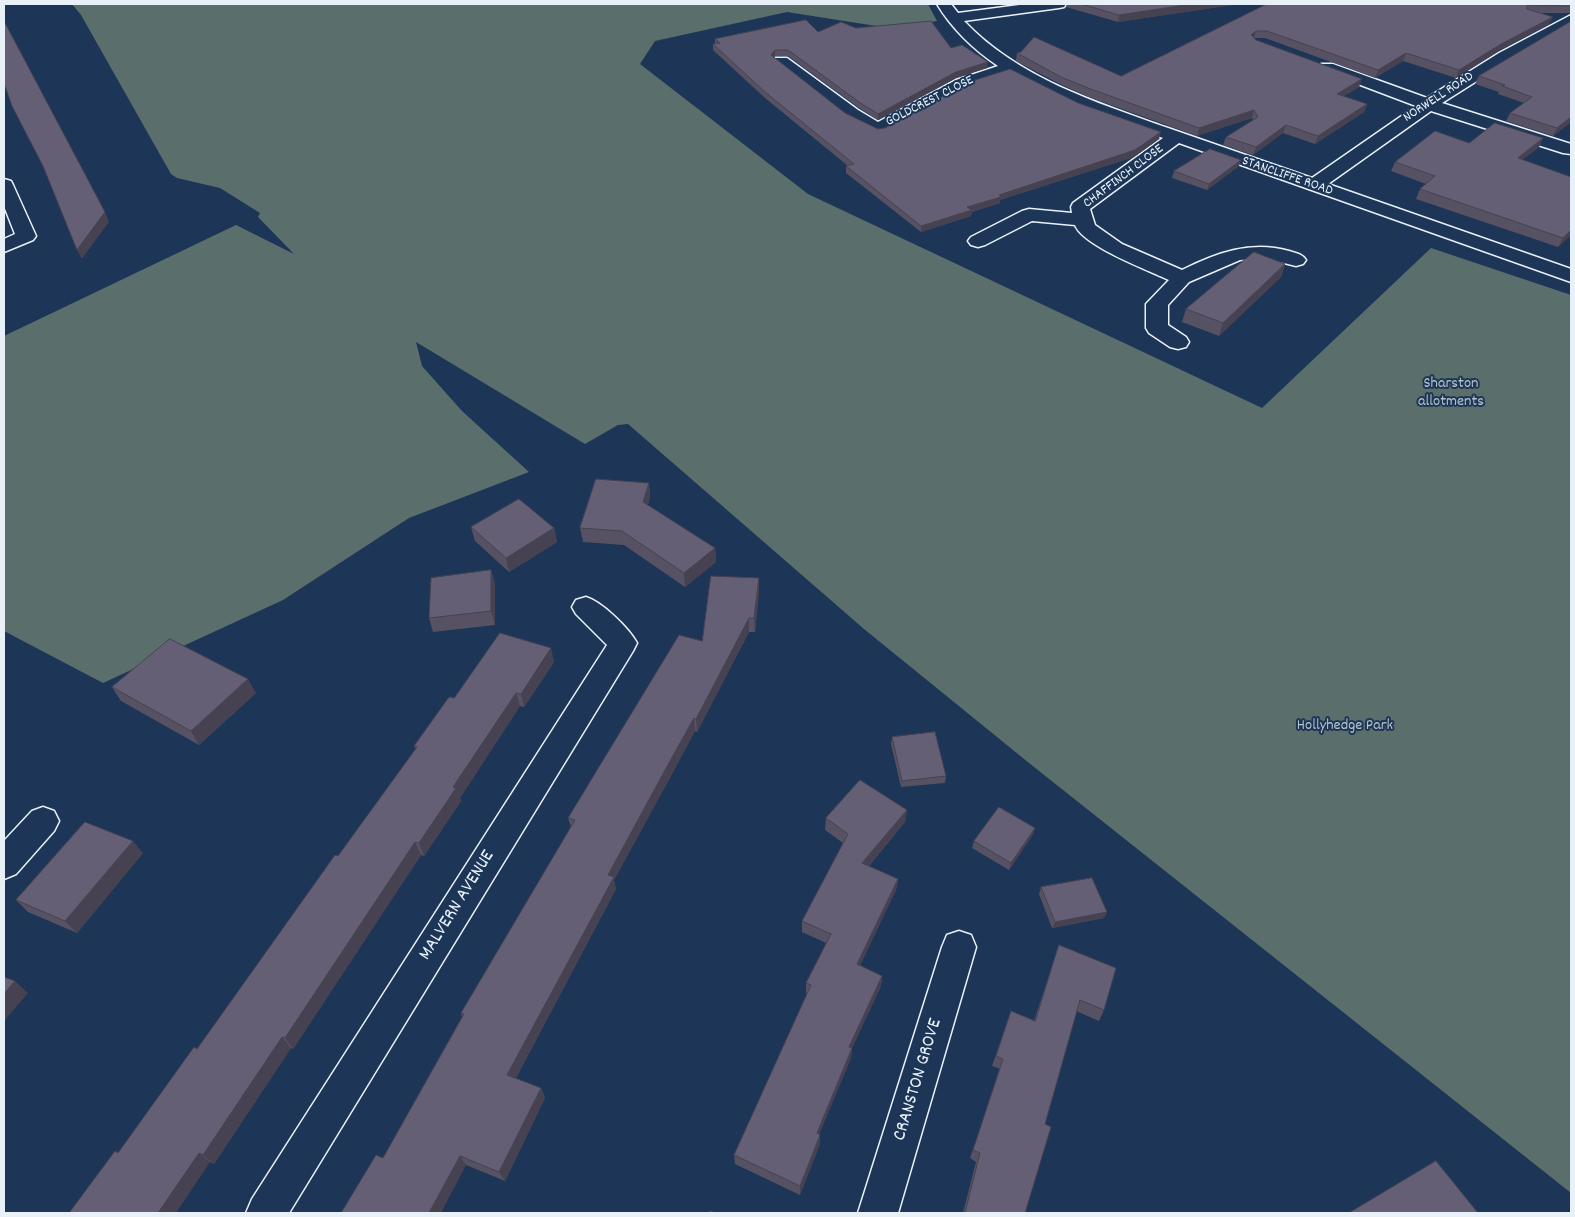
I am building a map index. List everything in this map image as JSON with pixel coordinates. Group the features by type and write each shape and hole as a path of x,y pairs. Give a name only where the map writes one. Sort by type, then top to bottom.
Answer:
{"street":[{"path":"949,11 1059,4"},
{"name":"STANCLIFFE ROAD","path":"949,11 979,46 1010,67 1084,104 1571,276"},
{"name":"NORWELL ROAD","path":"1313,186 1427,104 1529,41 1571,19"},
{"name":"GOLDCREST CLOSE","path":"781,61 852,114 878,129 962,83 1010,67"},
{"path":"1316,63 1427,104 1569,149"},
{"path":"860,139 878,129"},
{"name":"CHAFFINCH CLOSE","path":"1176,138 1080,207 1086,228 1115,248 1182,278"},
{"path":"4,185 26,236 4,246"},
{"name":"CHAFFINCH CLOSE","path":"978,242 1029,215 1083,220"},
{"path":"1178,342 1157,328 1157,304 1182,278 1221,259 1250,251 1279,254 1296,260"},
{"name":"MALVERN AVENUE","path":"266,1213 623,643 586,607"},
{"path":"4,864 42,821"},
{"name":"CRANSTON GROVE","path":"878,1213 959,947"}],"green space":[{"name":"Hollyhedge Park","path":"72,4 928,4 937,21 889,28 787,12 655,41 640,64 808,194 1262,408 1431,248 1571,295 1571,1193 1029,763 864,629 628,424 618,425 585,444 416,342 422,366 462,411 529,472 409,518 283,600 103,683 4,631 4,336 236,225 294,254 258,217 260,213 220,188 177,178 171,174 81,15"}],"building":[{"path":"1082,4 1192,4 1119,15"},
{"path":"1267,4 1571,4 1571,6 1527,5 1527,9 1553,17 1501,44 1459,70 1406,53 1378,70 1267,31 1256,31 1251,35 1256,40 1362,79 1337,94 1367,104 1318,136 1286,125 1256,147 1226,137 1258,117 1254,110 1199,128 1061,77 1017,53 1021,52 1034,37 1121,76"},
{"path":"806,20 818,32 841,22 856,28 931,21 951,48 962,45 988,62 956,72 878,114 788,50 775,50 771,55 845,113 878,129 885,128 969,82 1010,69 1078,103 1161,132 1135,150 999,195 1001,197 967,207 972,210 921,226 846,166 854,164 765,92 713,44 720,43 715,39"},
{"path":"4,21 105,212 77,250 43,166 12,106 4,83"},
{"path":"1570,22 1571,117 1557,128 1510,113 1532,97 1479,76"},
{"path":"1495,123 1543,138 1518,158 1571,177 1571,230 1563,238 1420,189 1435,176 1395,162 1435,131 1469,143"},
{"path":"1210,149 1241,160 1209,184 1174,171"},
{"path":"1254,252 1285,264 1223,323 1186,309"},
{"path":"596,479 649,483 643,502 715,548 684,573 622,531 580,528"},
{"path":"519,499 554,528 506,558 471,527"},
{"path":"491,570 491,611 429,618 431,578"},
{"path":"711,576 759,578 754,618 749,618 696,719 694,718 608,875 614,877 507,1075 541,1088 499,1172 460,1156 429,1213 341,1213 376,1155 383,1158 464,1014 461,1013 575,820 568,818 679,635 702,641"},
{"path":"500,633 551,648 521,694 516,693 453,787 456,788 419,843 415,842 285,1038 282,1037 203,1155 199,1153 158,1213 69,1213 115,1151 118,1153 194,1047 197,1049 335,855 338,856 417,747 414,746 449,697 454,698"},
{"path":"170,639 248,679 191,731 112,687"},
{"path":"935,732 946,776 902,781 892,737"},
{"path":"860,780 907,810 862,863 898,879 857,964 882,976 849,1047 852,1048 817,1133 820,1135 800,1186 734,1155 811,985 806,983 831,934 802,921 848,834 826,818"},
{"path":"999,807 1035,828 1011,863 974,841"},
{"path":"85,822 133,841 65,921 16,900"},
{"path":"1092,878 1107,912 1055,922 1041,887"},
{"path":"1059,945 1116,968 1104,1010 1080,1000 1045,1124 1051,1127 1025,1213 965,1213 980,1153 973,1150 1003,1059 996,1056 1011,1011 1035,1021"},
{"path":"4,977 15,981 4,994"},
{"path":"1436,1161 1478,1213 1349,1213"}],"park label":[{"name":"Sharston allotments","path":"1451,394"}]}
